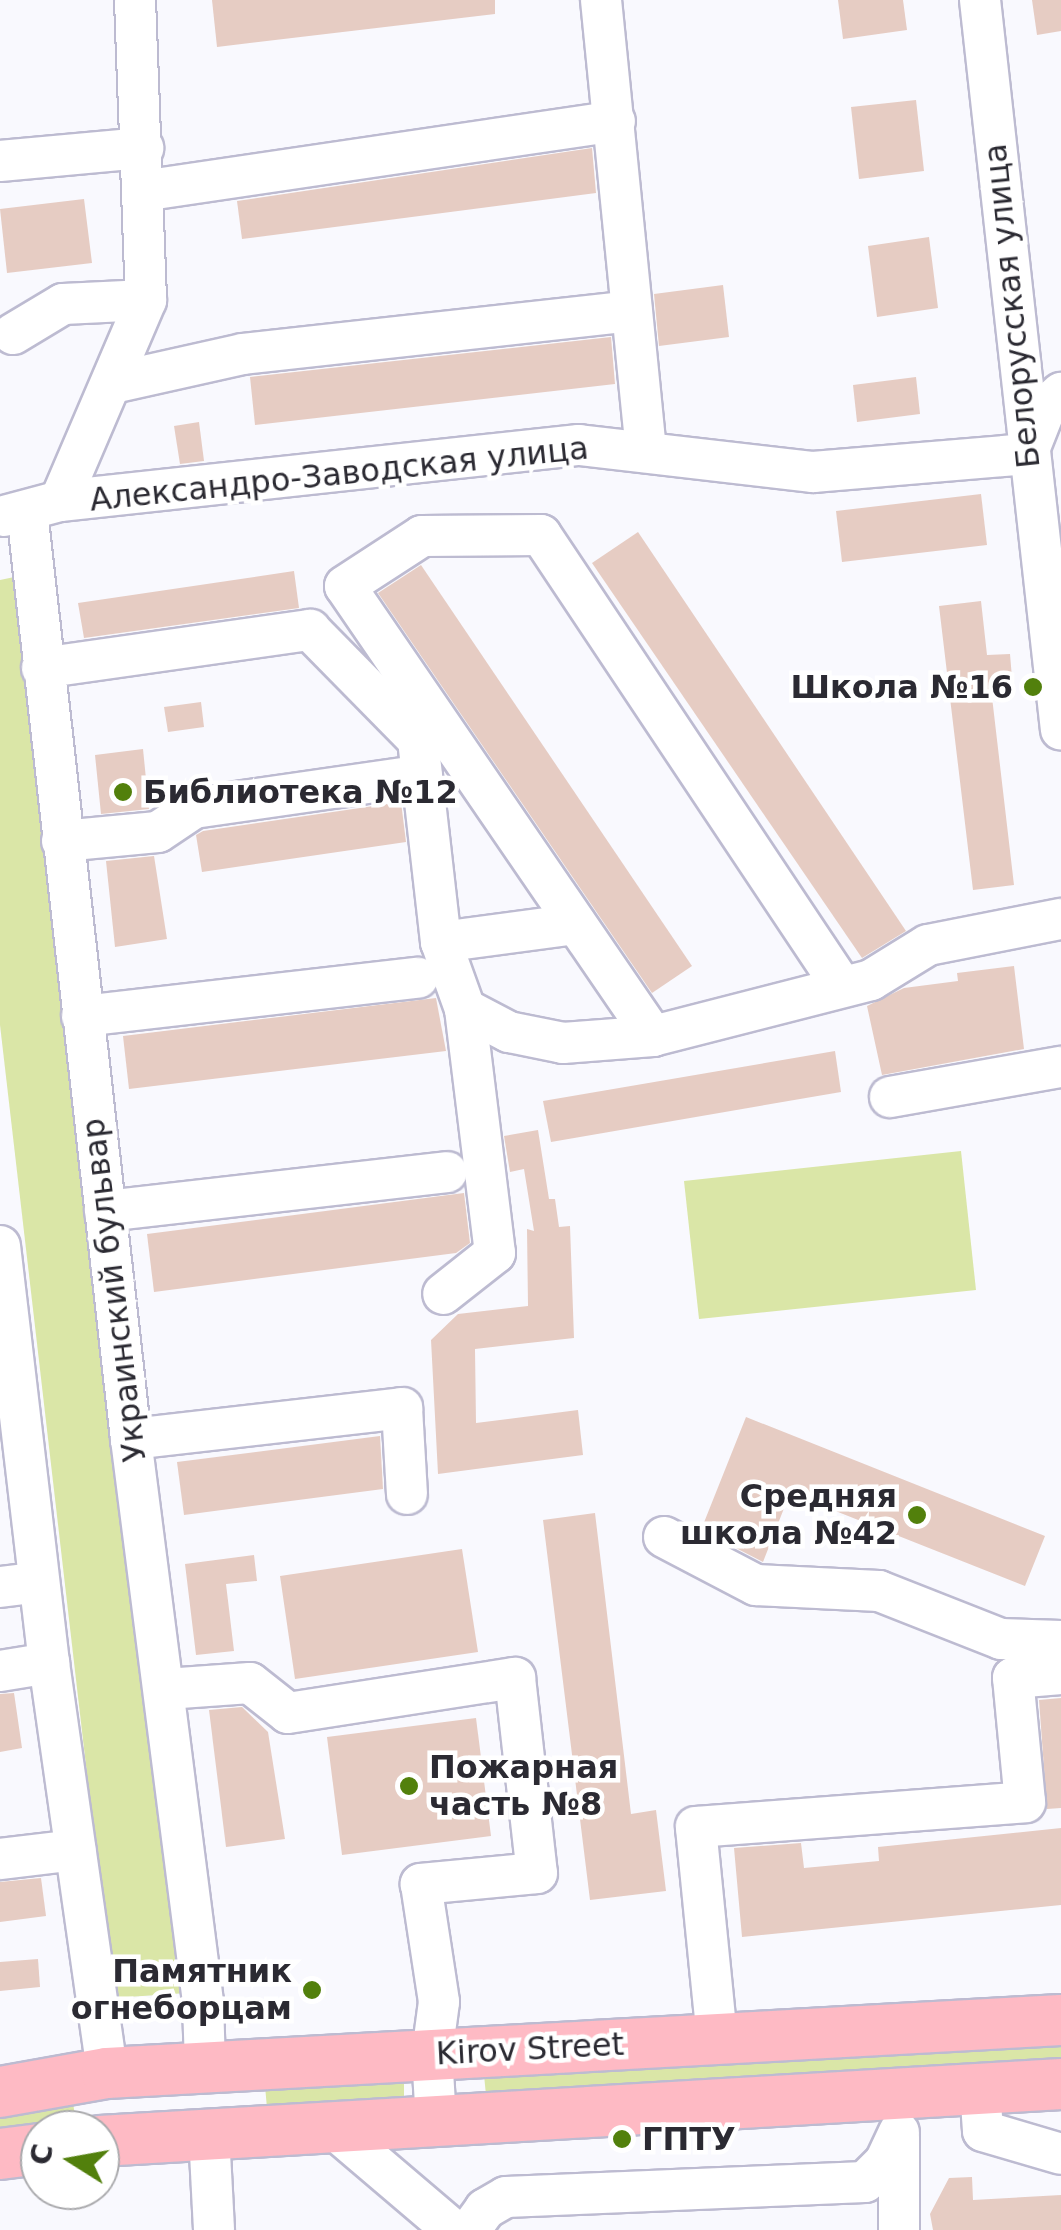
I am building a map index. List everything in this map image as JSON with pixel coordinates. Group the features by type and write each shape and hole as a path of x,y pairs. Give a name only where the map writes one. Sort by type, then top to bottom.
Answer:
{"main road":[{"name":"Kirov Street","path":"0,2092 107,2073 205,2066 1061,2020"},
{"path":"205,2066 209,2134"},
{"path":"106,2110 107,2073"},
{"name":"Kirov Street","path":"120,2139 436,2122 900,2113 980,2088 1061,2084"}],"street":[{"name":"Украинский бульвар","path":"134,0 143,148 146,300 113,383 29,510 42,668 131,1439 166,1689 205,2066"},
{"path":"601,0 646,452"},
{"name":"Белорусская улица","path":"980,0 1027,454 1052,576 1061,730"},
{"path":"142,192 615,122"},
{"path":"0,161 143,148"},
{"path":"13,334 62,304 146,300"},
{"path":"113,383 243,354 632,311"},
{"path":"1027,454 1046,406 1061,393"},
{"name":"Александро-Заводская улица","path":"29,510 579,445 813,472 1027,454"},
{"path":"653,1036 346,586 422,536 541,535 840,985"},
{"path":"42,668 310,630 418,740 441,942 465,1009 495,1253 443,1294"},
{"path":"62,841 158,832 194,808 422,775"},
{"path":"465,1009 510,1032 563,1043 653,1036 840,985 872,980 928,946 1061,919"},
{"path":"441,942 576,924"},
{"path":"82,1016 418,978"},
{"path":"890,1097 1061,1067"},
{"path":"105,1211 447,1172"},
{"path":"0,1246 20,1585 49,1663 107,2073"},
{"path":"131,1439 402,1408 407,1494"},
{"path":"664,1537 756,1585 879,1591 1001,1639 1061,1641"},
{"path":"0,1671 49,1663"},
{"path":"716,2038 696,1827 1025,1802 1013,1678 1061,1674"},
{"path":"166,1689 199,1682 250,1683 288,1713 514,1678 537,1873 421,1884 439,2002 432,2054 436,2122"},
{"path":"0,1859 75,1850"},
{"path":"980,2088 982,2131 1061,2154"},
{"path":"470,2230 485,2208 506,2198 865,2182 886,2162 900,2113"},
{"path":"900,2113 900,2230"},
{"path":"333,2128 453,2230"},
{"path":"209,2134 214,2230"}],"green space":[{"path":"24,575 187,1993 113,1998 0,1025 0,580"},
{"path":"961,1151 976,1290 699,1319 684,1181"},
{"path":"1061,2044 1061,2060 486,2095 484,2075"},
{"path":"404,2079 404,2099 267,2108 265,2086"},
{"path":"73,2103 74,2110 30,2110"},
{"path":"20,2112 20,2130 0,2133 0,2115"}],"building":[{"path":"212,0 495,0 495,14 217,47"},
{"path":"838,0 903,0 907,30 843,39"},
{"path":"1032,0 1061,0 1061,31 1037,35"},
{"path":"916,100 924,171 859,179 851,107"},
{"path":"592,148 596,193 242,239 237,201"},
{"path":"84,199 92,263 7,273 0,209"},
{"path":"929,237 938,308 877,317 868,246"},
{"path":"723,285 729,337 659,346 654,294"},
{"path":"611,337 615,384 255,425 250,377"},
{"path":"916,377 920,414 857,422 853,385"},
{"path":"199,422 204,461 180,464 174,426"},
{"path":"981,494 987,545 842,562 836,511"},
{"path":"638,532 906,931 862,958 592,563"},
{"path":"421,565 692,966 652,993 378,593"},
{"path":"294,571 299,608 84,638 78,603"},
{"path":"981,601 987,655 1010,654 1012,678 990,680 1014,885 973,890 939,606"},
{"path":"201,702 204,727 168,732 164,707"},
{"name":"Библиотека №12","path":"143,749 149,809 101,814 95,755"},
{"path":"401,802 406,842 202,872 196,835 203,831"},
{"path":"154,856 167,939 115,947 106,861"},
{"path":"1014,966 1024,1049 882,1075 867,1006 904,988 958,981 957,973"},
{"path":"436,998 446,1051 129,1089 123,1036"},
{"path":"835,1051 841,1092 551,1142 543,1101"},
{"path":"538,1130 549,1199 555,1199 559,1227 570,1226 574,1338 475,1349 476,1423 578,1410 583,1455 438,1474 431,1340 458,1314 528,1306 527,1229 534,1231 524,1169 510,1172 504,1136"},
{"path":"464,1193 470,1243 456,1253 154,1292 147,1234"},
{"name":"Средняя школа №42","path":"746,1417 1045,1536 1025,1586 790,1493 763,1562 701,1530"},
{"path":"380,1436 383,1489 184,1515 177,1462"},
{"path":"595,1513 631,1814 656,1810 666,1891 590,1900 543,1520"},
{"path":"462,1549 478,1652 295,1679 280,1576"},
{"path":"254,1555 257,1581 226,1584 234,1651 196,1655 185,1564"},
{"path":"14,1693 22,1748 0,1752 0,1694"},
{"path":"1061,1698 1061,1808 1047,1809 1039,1700"},
{"path":"242,1707 268,1732 285,1839 226,1847 209,1710"},
{"name":"Пожарная часть №8","path":"476,1718 491,1836 342,1855 327,1737"},
{"path":"1061,1828 1061,1905 742,1937 734,1848 801,1843 804,1868 879,1861 878,1847"},
{"path":"41,1878 46,1916 0,1922 0,1882"},
{"path":"38,1959 40,1987 0,1991 0,1962"},
{"path":"972,2177 973,2200 1061,2195 1061,2230 933,2230 930,2214 949,2178"}],"place":[{"name":"Школа №16","path":"1033,687"},
{"name":"Библиотека №12","path":"123,792"},
{"name":"Средняя школа №42","path":"917,1515"},
{"name":"Пожарная часть №8","path":"409,1786"},
{"name":"Памятник огнеборцам","path":"312,1990"},
{"name":"ГПТУ","path":"622,2139"}]}
